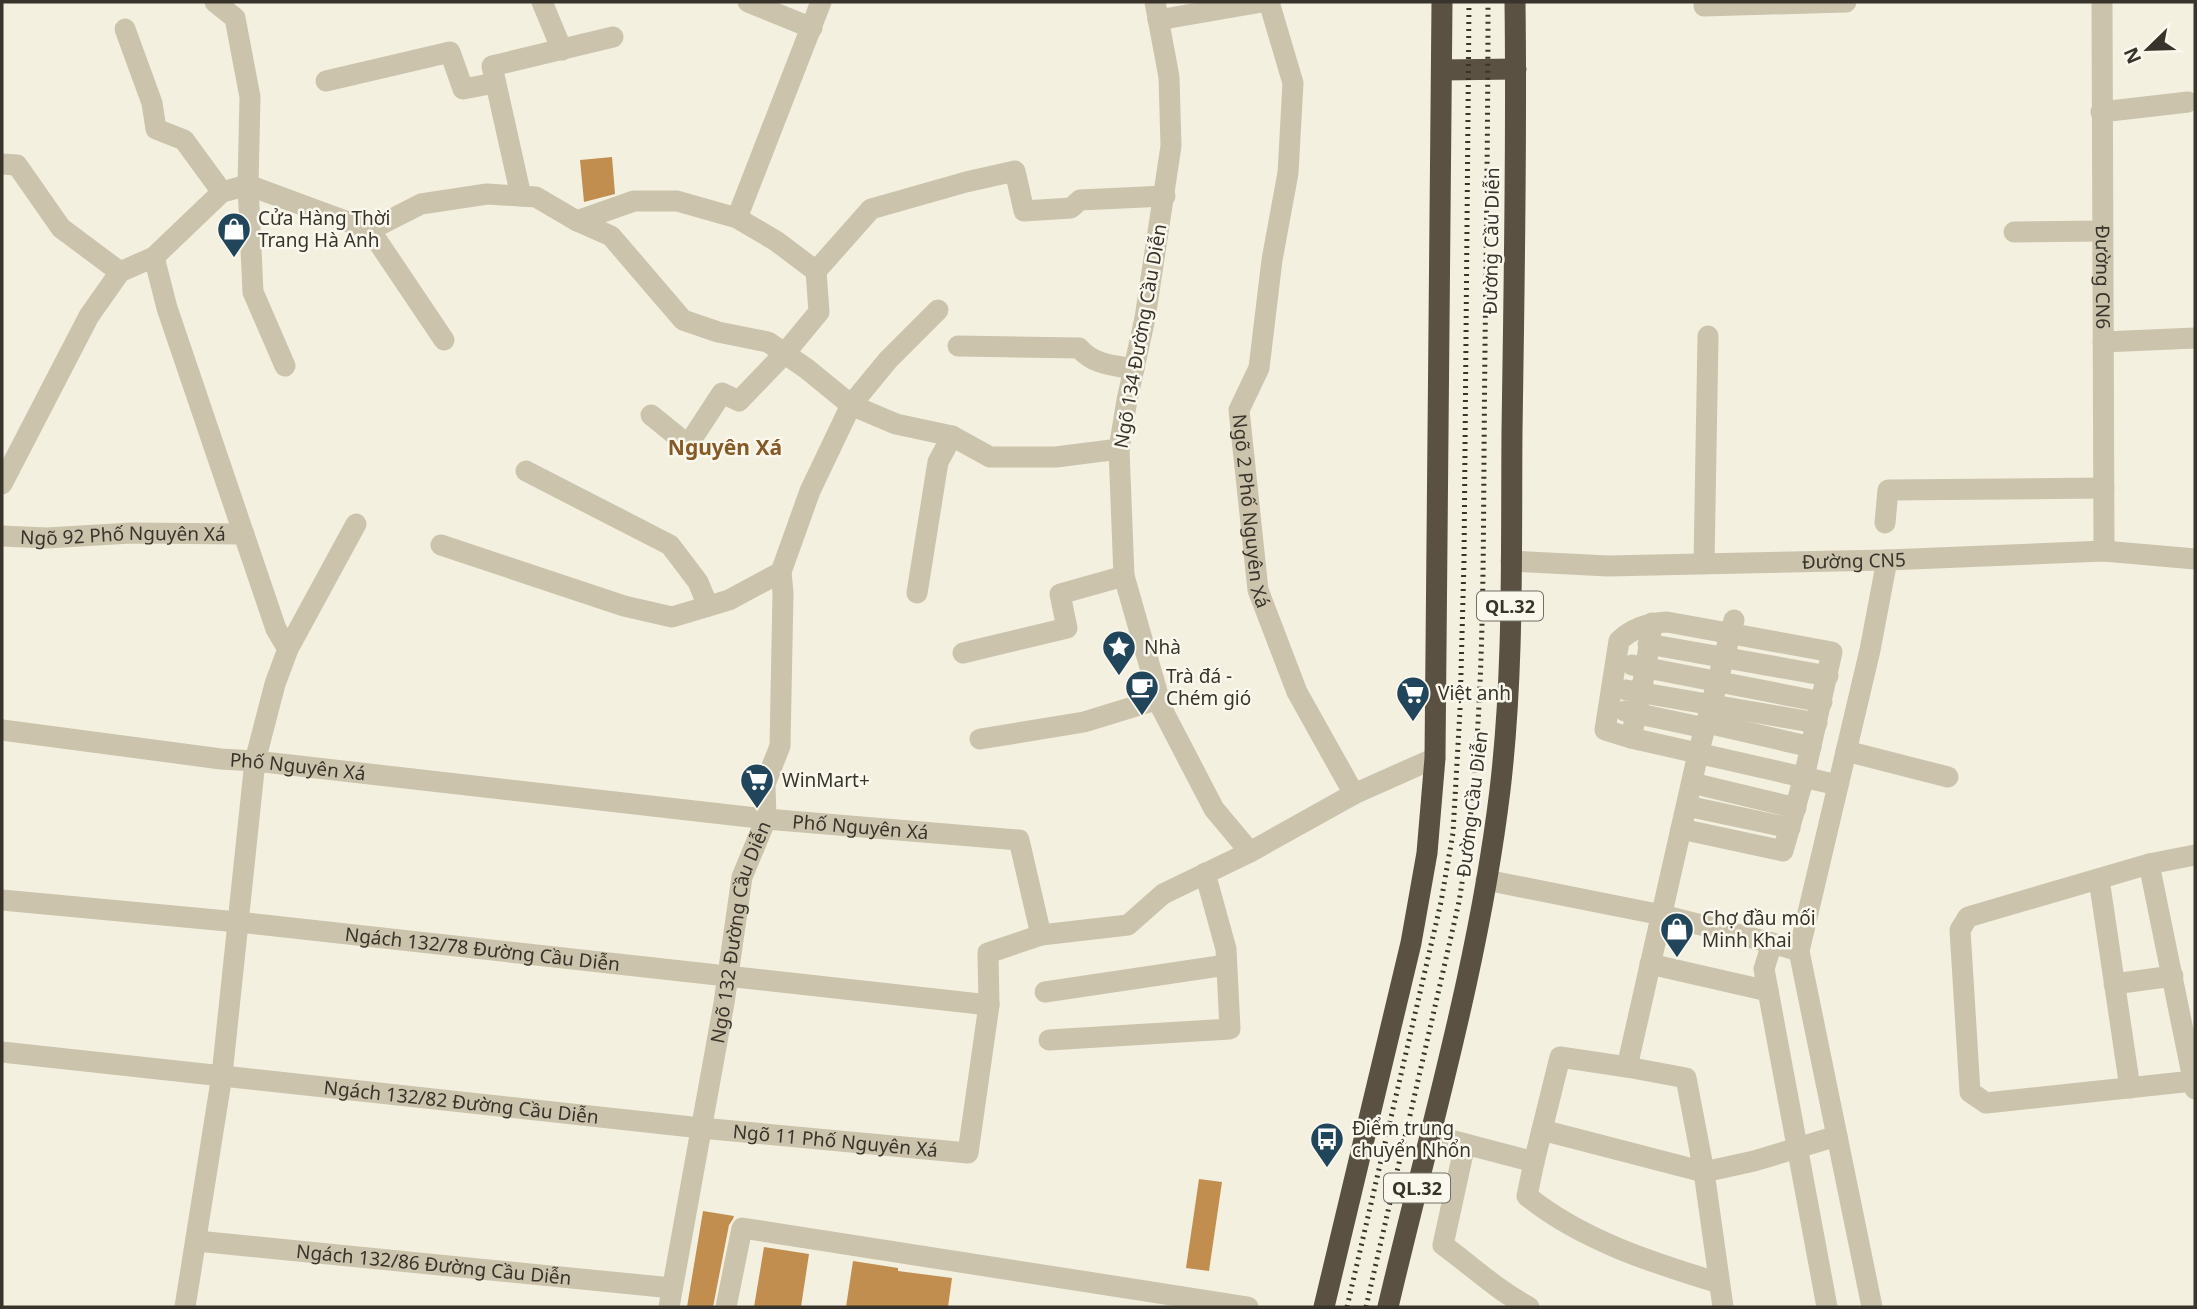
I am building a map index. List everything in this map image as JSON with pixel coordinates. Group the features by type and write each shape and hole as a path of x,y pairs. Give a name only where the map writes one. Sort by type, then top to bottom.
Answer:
{"highway":[{"name":"Đường Cầu Diễn","path":"1324,1307 1411,943 1427,853 1435,758 1443,2"},
{"name":"Đường Cầu Diễn","path":"1388,1307 1431,1135 1484,900 1500,789 1511,561 1515,2"},
{"path":"1442,70 1516,69"}],"street":[{"path":"215,2 235,18 250,97 248,186 253,292 285,366"},
{"path":"542,2 562,50"},
{"path":"748,2 812,28"},
{"path":"737,218 821,2"},
{"path":"1156,11 1262,2"},
{"name":"Ngõ 2 Phố Nguyên Xá","path":"1269,2 1293,83 1288,173 1272,260 1259,368 1239,410 1258,590 1297,692 1354,794"},
{"path":"1704,2 1704,6 1846,2"},
{"name":"Đường CN6","path":"2102,2 2104,551"},
{"name":"Ngõ 134 Đường Cầu Diễn","path":"1156,11 1169,77 1171,146 1145,318 1119,449 1124,576 1162,709 1214,809 1250,852"},
{"path":"125,29 152,103 156,129 184,140 222,192"},
{"path":"326,81 450,52 463,89 562,50 614,37"},
{"path":"494,75 521,196"},
{"path":"2101,112 2188,102"},
{"path":"2,164 18,166 61,228 120,272"},
{"path":"651,415 688,445 722,393 739,401 785,353 819,312 816,271 872,209 1015,171 1024,211 1070,208 1080,200 1165,196"},
{"path":"2,484 89,316 120,272 154,257 222,192 248,186 370,230 444,340"},
{"path":"370,230 421,204 487,194 536,197 577,221 611,236 683,320 718,332 768,342 850,405 896,424 952,436 990,457 1056,457 1119,449"},
{"path":"577,221 634,201 677,201 737,218 776,241 816,271"},
{"path":"2014,232 2102,231"},
{"path":"154,257 167,308 276,629 288,649"},
{"name":"Ngõ 132 Đường Cầu Diễn","path":"671,1298 742,877 766,819 765,784 779,746 783,593 781,572 810,491 850,405 888,360 938,310"},
{"path":"1704,563 1708,336"},
{"path":"2102,342 2195,338"},
{"path":"958,346 1079,348 1088,358 1099,363 1134,369"},
{"path":"917,593 938,461 952,436"},
{"path":"526,471 670,545 698,582 708,606"},
{"path":"1885,523 1888,491 2104,488"},
{"path":"185,1307 222,1075 255,761 275,684 288,649 356,524"},
{"name":"Ngõ 92 Phố Nguyên Xá","path":"2,536 47,538 131,533 244,534"},
{"path":"441,545 636,609 672,617 729,600 781,572"},
{"name":"Đường CN5","path":"1511,561 1608,566 1886,561 2104,551 2195,559"},
{"path":"1872,1307 1798,951 1870,650 1886,561"},
{"path":"963,653 1067,628 1060,594 1124,576"},
{"path":"1631,738 1650,634 1667,622 1732,627 1832,652 1804,777 1783,851 1681,829"},
{"path":"1627,1067 1698,754 1732,627"},
{"path":"1828,676 1723,659 1650,634 1628,632 1619,641 1605,730 1838,785"},
{"path":"1615,663 1717,682 1820,712"},
{"path":"1610,697 1708,719 1811,747"},
{"path":"980,739 1084,722 1159,699"},
{"path":"1708,719 1820,712"},
{"name":"Phố Nguyên Xá","path":"2,730 221,759 766,819 1019,840 1041,935"},
{"path":"1846,751 1948,777"},
{"path":"989,1005 988,953 1041,935 1128,925 1163,894 1250,852 1354,794 1435,758"},
{"path":"1692,783 1793,818"},
{"path":"1687,806 1793,818"},
{"path":"2149,864 2182,984 2194,1085 2130,1088 1986,1103 1970,1092 1960,930 1968,917 2149,864 2195,855"},
{"path":"1049,1040 1230,1029 1226,949 1205,873"},
{"path":"2099,879 2130,1088"},
{"path":"1486,880 1662,915 1798,951"},
{"name":"Ngách 132/78 Đường Cầu Diễn","path":"2,900 238,922 989,1005"},
{"path":"1772,943 1764,969 1827,1307"},
{"path":"1650,964 1768,992"},
{"path":"1045,992 1226,965"},
{"path":"2114,984 2182,984"},
{"name":"Ngõ 11 Phố Nguyên Xá","path":"701,1128 968,1153 989,1005"},
{"name":"Ngách 132/82 Đường Cầu Diễn","path":"2,1052 701,1128"},
{"path":"1719,1283 1661,1266 1599,1239 1542,1208 1527,1196 1560,1057 1686,1078 1704,1172 1723,1307"},
{"path":"1542,1130 1704,1172 1837,1136"},
{"path":"1431,1135 1534,1162"},
{"path":"1465,1144 1443,1245 1479,1270 1510,1297 1529,1307"},
{"path":"726,1307 742,1228 1248,1307"},
{"name":"Ngách 132/86 Đường Cầu Diễn","path":"197,1241 671,1298"}],"building":[{"path":"612,157 615,194 584,202 580,160"},
{"path":"1199,1179 1222,1182 1209,1271 1186,1268"},
{"path":"703,1211 734,1216 729,1225 713,1307 687,1307"},
{"path":"764,1247 809,1254 801,1307 754,1307"},
{"path":"853,1261 898,1268 898,1271 952,1278 948,1307 846,1307"}],"railway":[{"path":"1347,1307 1441,902 1453,833 1464,561 1469,2"},
{"path":"1366,1307 1459,902 1473,791 1483,569 1488,2"}],"place":[{"name":"Cửa Hàng Thời Trang Hà Anh","path":"234,259"},
{"name":"Nhà","path":"1119,677"},
{"name":"Trà đá - Chém gió","path":"1142,717"},
{"name":"Việt anh","path":"1413,723"},
{"name":"WinMart+","path":"757,810"},
{"name":"Chợ đầu mối Minh Khai","path":"1677,959"},
{"name":"Điểm trung chuyển Nhổn","path":"1327,1169"}],"district":[{"name":"Nguyên Xá","path":"725,447"}]}
